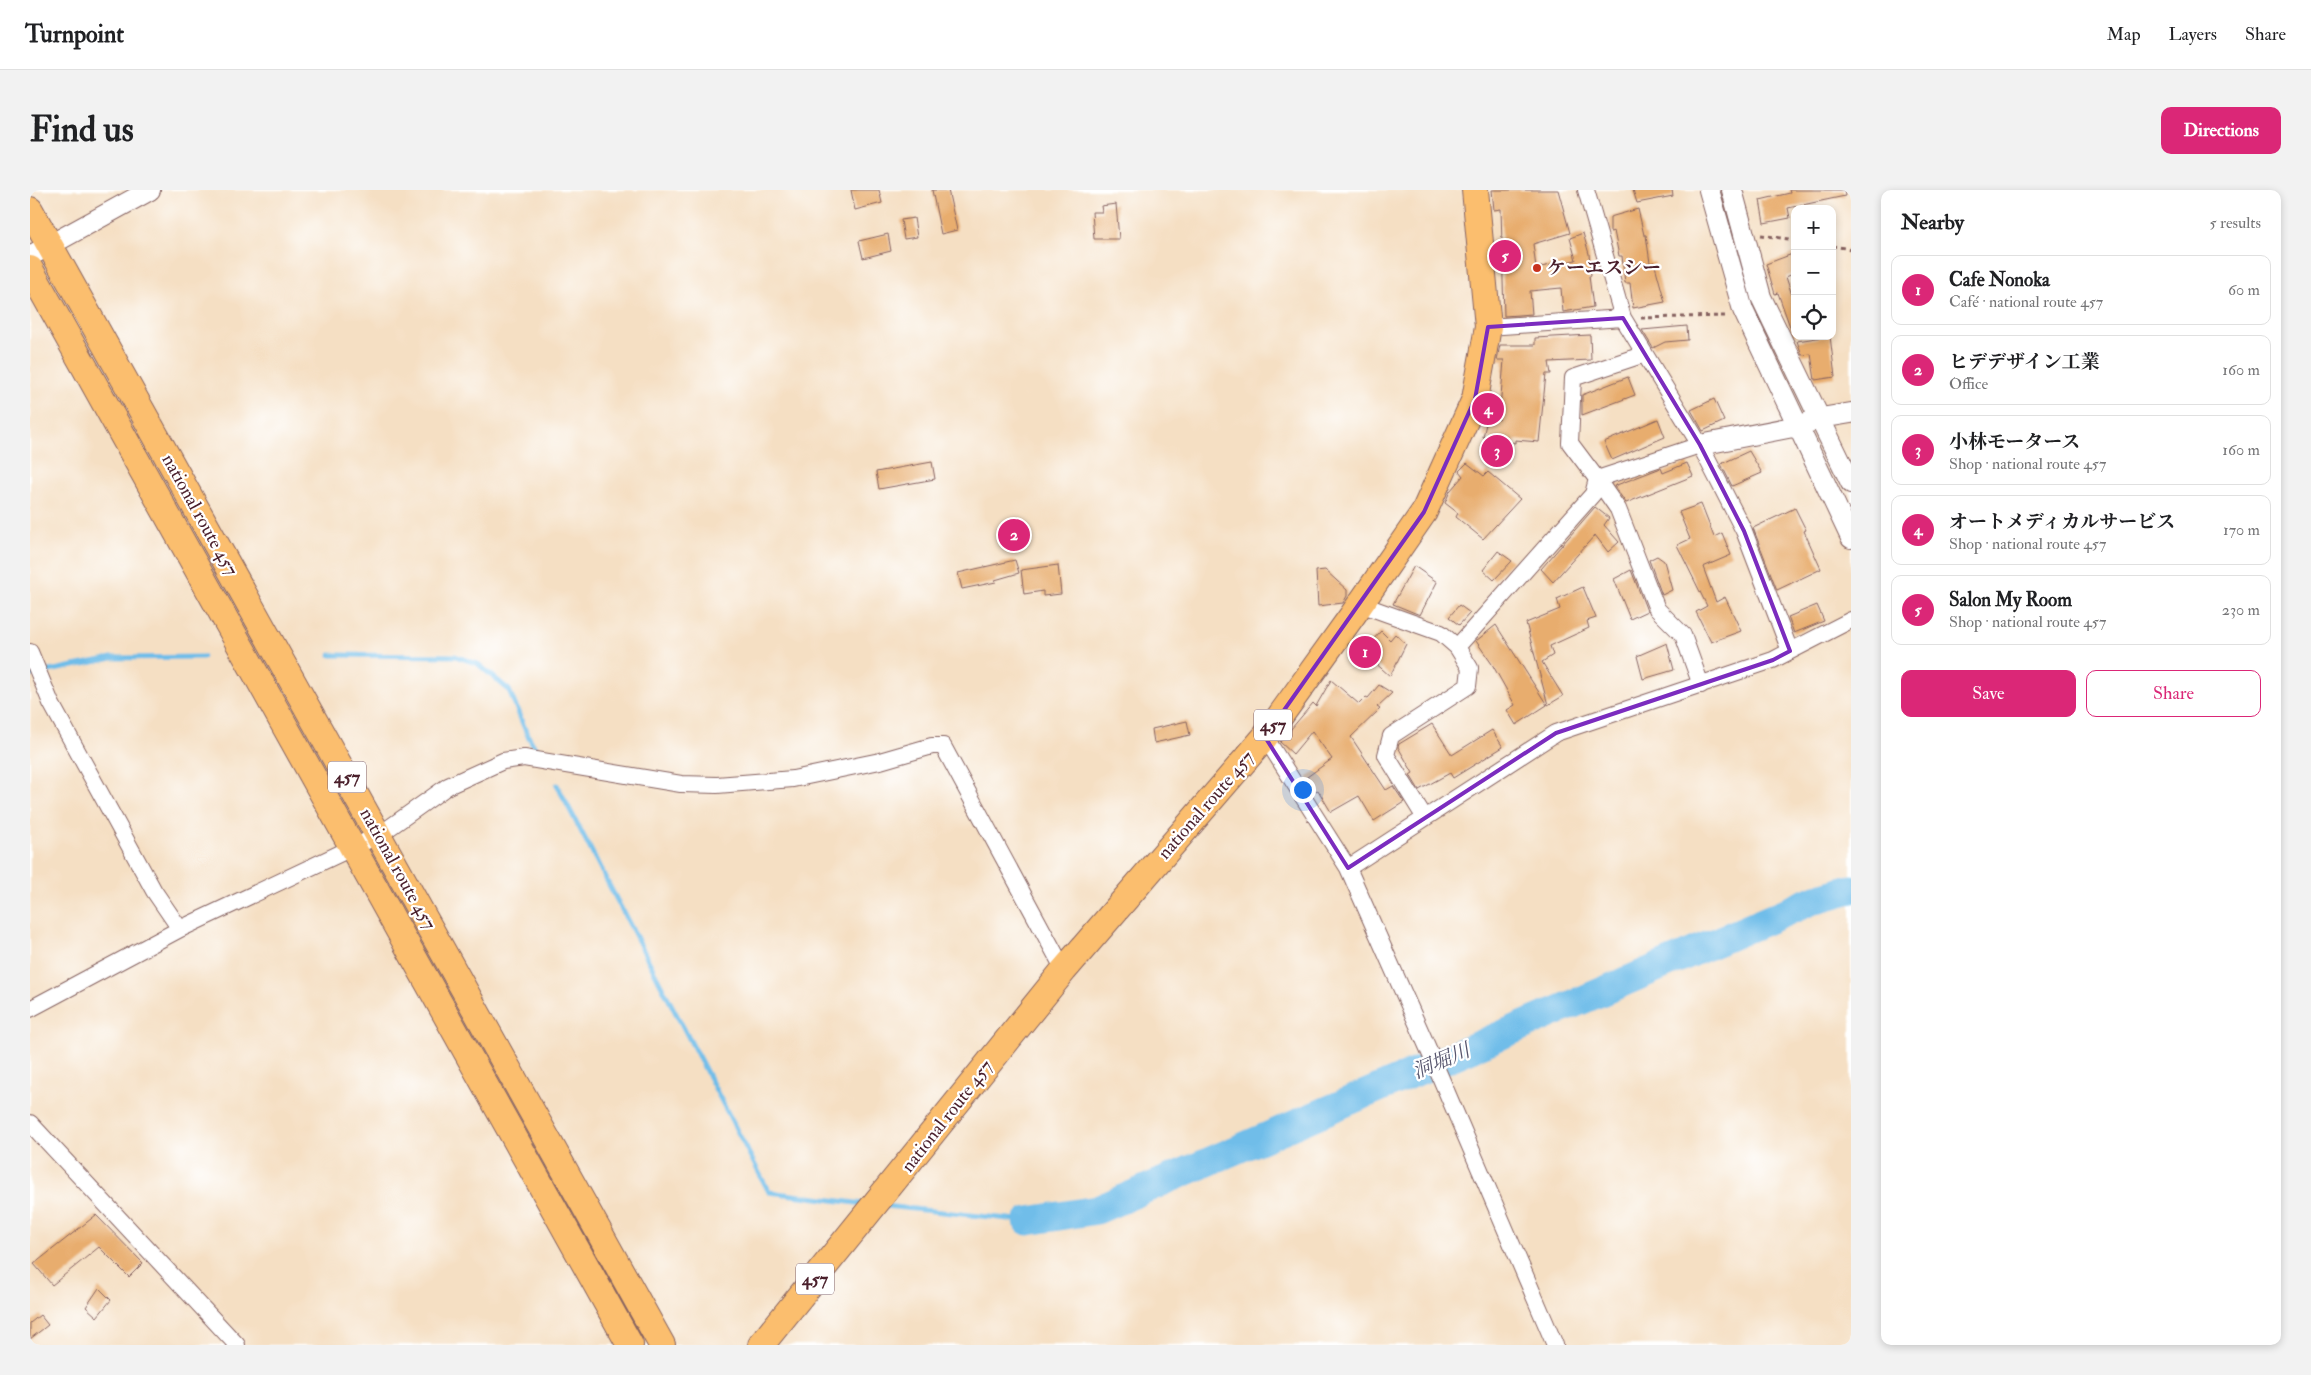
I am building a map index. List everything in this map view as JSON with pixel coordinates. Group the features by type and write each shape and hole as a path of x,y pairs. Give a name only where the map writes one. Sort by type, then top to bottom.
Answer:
{"highway":[{"name":"national route 457","path":"761,1345 1064,970 1265,737 1424,512 1475,399 1488,327 1475,190"},
{"name":"national route 457","path":"30,210 40,251 380,836 662,1345"},
{"name":"national route 457","path":"30,269 630,1345"}],"street":[{"path":"40,251 150,190"},
{"path":"1586,190 1623,318 1700,445 1744,531 1790,651"},
{"path":"1709,190 1743,310 1851,538"},
{"path":"1732,190 1761,298 1851,483"},
{"path":"1488,327 1623,318"},
{"path":"1645,354 1573,378 1570,443 1618,509 1657,609 1683,635 1701,685"},
{"path":"1596,479 1700,445 1798,426 1821,418 1851,413"},
{"path":"1457,647 1593,494 1596,479"},
{"path":"1360,604 1441,632 1457,647 1470,668 1468,686 1390,736 1386,755 1425,818"},
{"path":"1348,868 1556,733 1773,660 1851,620"},
{"path":"30,652 51,703 154,891 180,929"},
{"path":"1265,737 1348,868 1427,1046 1555,1345"},
{"path":"30,1009 180,929 380,836 448,786 511,759 530,758 681,784 717,785 793,779 880,760 937,745 943,746 1064,970"},
{"path":"30,1123 237,1345"}],"path":[{"path":"1754,234 1791,239"},
{"path":"1836,247 1851,249"},
{"path":"1623,318 1725,316"}],"highlighted area":[{"path":"1623,318 1700,445 1744,531 1790,651 1773,660 1556,733 1348,868 1265,737 1424,512 1475,399 1488,327"}],"building":[{"path":"851,190 879,190 882,203 855,210"},
{"path":"932,190 948,190 957,230 941,234"},
{"path":"1492,190 1558,190 1570,233 1533,244 1536,268 1576,260 1570,238 1583,233 1589,254 1591,276 1589,276 1593,307 1563,312 1561,288 1530,291 1532,314 1504,316 1501,209 1494,210"},
{"path":"1633,190 1672,190 1673,196 1637,203"},
{"path":"1789,190 1844,190 1845,196 1802,205 1791,205 1791,207 1788,208 1790,218 1764,223 1760,200 1790,193"},
{"path":"1116,204 1119,239 1094,239 1092,212 1102,212 1101,206"},
{"path":"1638,209 1644,235 1646,235 1650,263 1654,262 1665,302 1633,308 1630,283 1625,283 1622,256 1619,256 1614,231 1610,232 1610,217"},
{"path":"914,218 917,237 904,239 901,220"},
{"path":"888,234 891,251 863,258 859,241"},
{"path":"1791,255 1791,275 1786,277 1791,292 1791,329 1778,293 1775,294 1766,264"},
{"path":"1687,326 1688,340 1665,342 1653,348 1642,330"},
{"path":"1590,335 1591,360 1549,362 1551,374 1546,374 1539,442 1515,440 1515,443 1483,437 1488,415 1499,420 1504,360 1497,360 1500,345 1535,345 1535,338"},
{"path":"1830,340 1835,377 1815,380 1811,354 1802,355 1797,341"},
{"path":"1628,377 1635,395 1582,415 1582,395"},
{"path":"1714,399 1724,421 1703,431 1691,410"},
{"path":"1658,419 1665,437 1612,460 1604,442"},
{"path":"1749,451 1762,473 1732,486 1721,464"},
{"path":"932,462 935,479 879,489 876,472"},
{"path":"1467,463 1484,476 1488,472 1520,499 1483,539 1456,517 1458,513 1445,503 1450,491 1463,476 1459,471"},
{"path":"1687,463 1693,476 1626,503 1614,486 1661,468 1663,473"},
{"path":"1701,504 1714,537 1722,533 1731,555 1703,567 1716,602 1725,597 1741,631 1711,642 1696,612 1707,606 1677,545 1690,539 1679,512"},
{"path":"1595,507 1609,518 1604,525 1619,542 1608,552 1595,535 1553,582 1541,569"},
{"path":"1795,508 1821,569 1777,590 1753,528"},
{"path":"1498,551 1512,561 1494,580 1483,570"},
{"path":"1657,556 1664,561 1672,590 1662,595 1649,560"},
{"path":"1015,560 1019,573 995,580 996,582 962,589 958,573"},
{"path":"1058,565 1061,594 1043,596 1043,591 1024,594 1021,570"},
{"path":"1414,566 1437,582 1420,615 1393,604"},
{"path":"1325,570 1347,590 1347,596 1343,603 1318,606 1316,571"},
{"path":"1631,570 1647,611 1630,619 1614,579"},
{"path":"1583,587 1596,618 1587,621 1589,628 1550,646 1553,655 1542,662 1563,696 1548,705 1526,623 1560,609 1557,599"},
{"path":"1459,605 1470,613 1459,625 1449,617"},
{"path":"1817,605 1824,621 1794,633 1788,617"},
{"path":"1496,625 1547,705 1516,725 1507,710 1515,705 1492,664 1476,641"},
{"path":"1381,631 1390,640 1395,634 1406,644 1390,676 1373,661 1378,655 1368,645"},
{"path":"1667,643 1674,670 1643,679 1637,656"},
{"path":"1331,680 1359,704 1366,697 1368,698 1379,685 1392,693 1377,707 1380,709 1351,737 1386,790 1393,786 1404,802 1374,821 1359,796 1331,812 1318,790 1316,791 1307,777 1332,759 1312,731 1293,754 1280,742 1313,703 1316,706"},
{"path":"1187,721 1190,735 1154,743 1152,729"},
{"path":"1432,724 1452,755 1492,730 1503,747 1453,778 1450,773 1419,790 1410,775 1413,773 1398,747 1399,744"},
{"path":"96,1215 143,1263 129,1277 99,1247 52,1285 34,1264"},
{"path":"99,1288 111,1300 97,1317 86,1307"},
{"path":"40,1315 48,1325 30,1339 30,1323"}],"waterway":[{"path":"331,655 455,656 478,664 509,690 527,734 541,758"},
{"path":"30,675 112,658 203,657"},
{"path":"557,785 769,1192 864,1204"},
{"name":"洞堀川","path":"1028,1221 1097,1210 1816,899 1851,889"},
{"path":"885,1206 1028,1221"}],"place":[{"name":"Salon My Room","path":"1505,256"},
{"name":"ケーエスシー","path":"1537,268"},
{"name":"オートメディカルサービス","path":"1488,409"},
{"name":"小林モータース","path":"1497,451"},
{"name":"ヒデデザイン工業","path":"1014,535"},
{"name":"Cafe Nonoka","path":"1365,652"}]}
